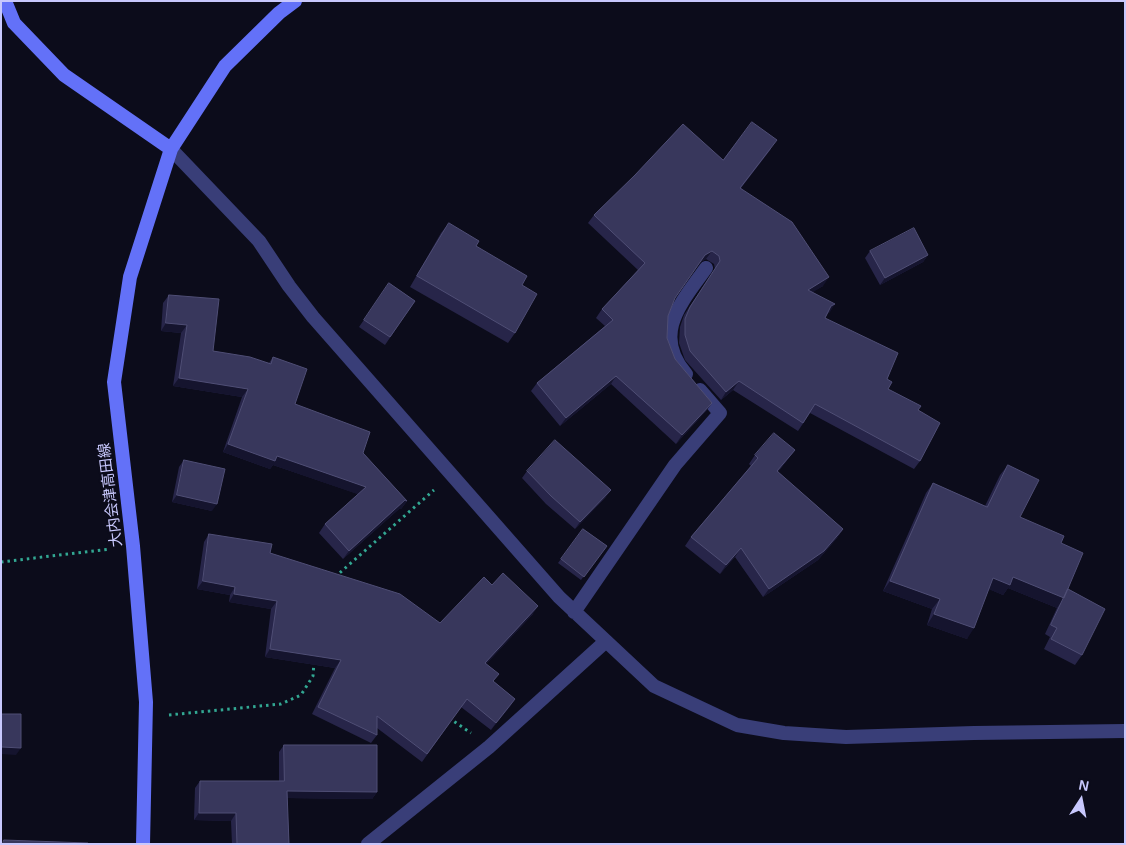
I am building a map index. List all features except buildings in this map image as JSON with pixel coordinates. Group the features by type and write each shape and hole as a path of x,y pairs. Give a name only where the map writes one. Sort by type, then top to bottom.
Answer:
{"main road":[{"path":"5,1 14,23 64,75 171,149"},
{"name":"大内会津高田線","path":"143,844 146,702 133,546 114,382 130,277 171,149 225,66 279,13 295,1"}],"street":[{"path":"171,149 259,241 289,286 313,317 559,597 654,686 737,725 784,733 846,737 1125,731"},
{"path":"574,612 675,465 720,413 676,364 670,344 671,325 676,311 706,268"},
{"path":"368,844 489,747 605,642"}],"path":[{"path":"332,580 452,475"},
{"path":"1,562 133,546"},
{"path":"146,717 281,704 301,694 313,676 314,658"},
{"path":"449,717 489,747"}]}
